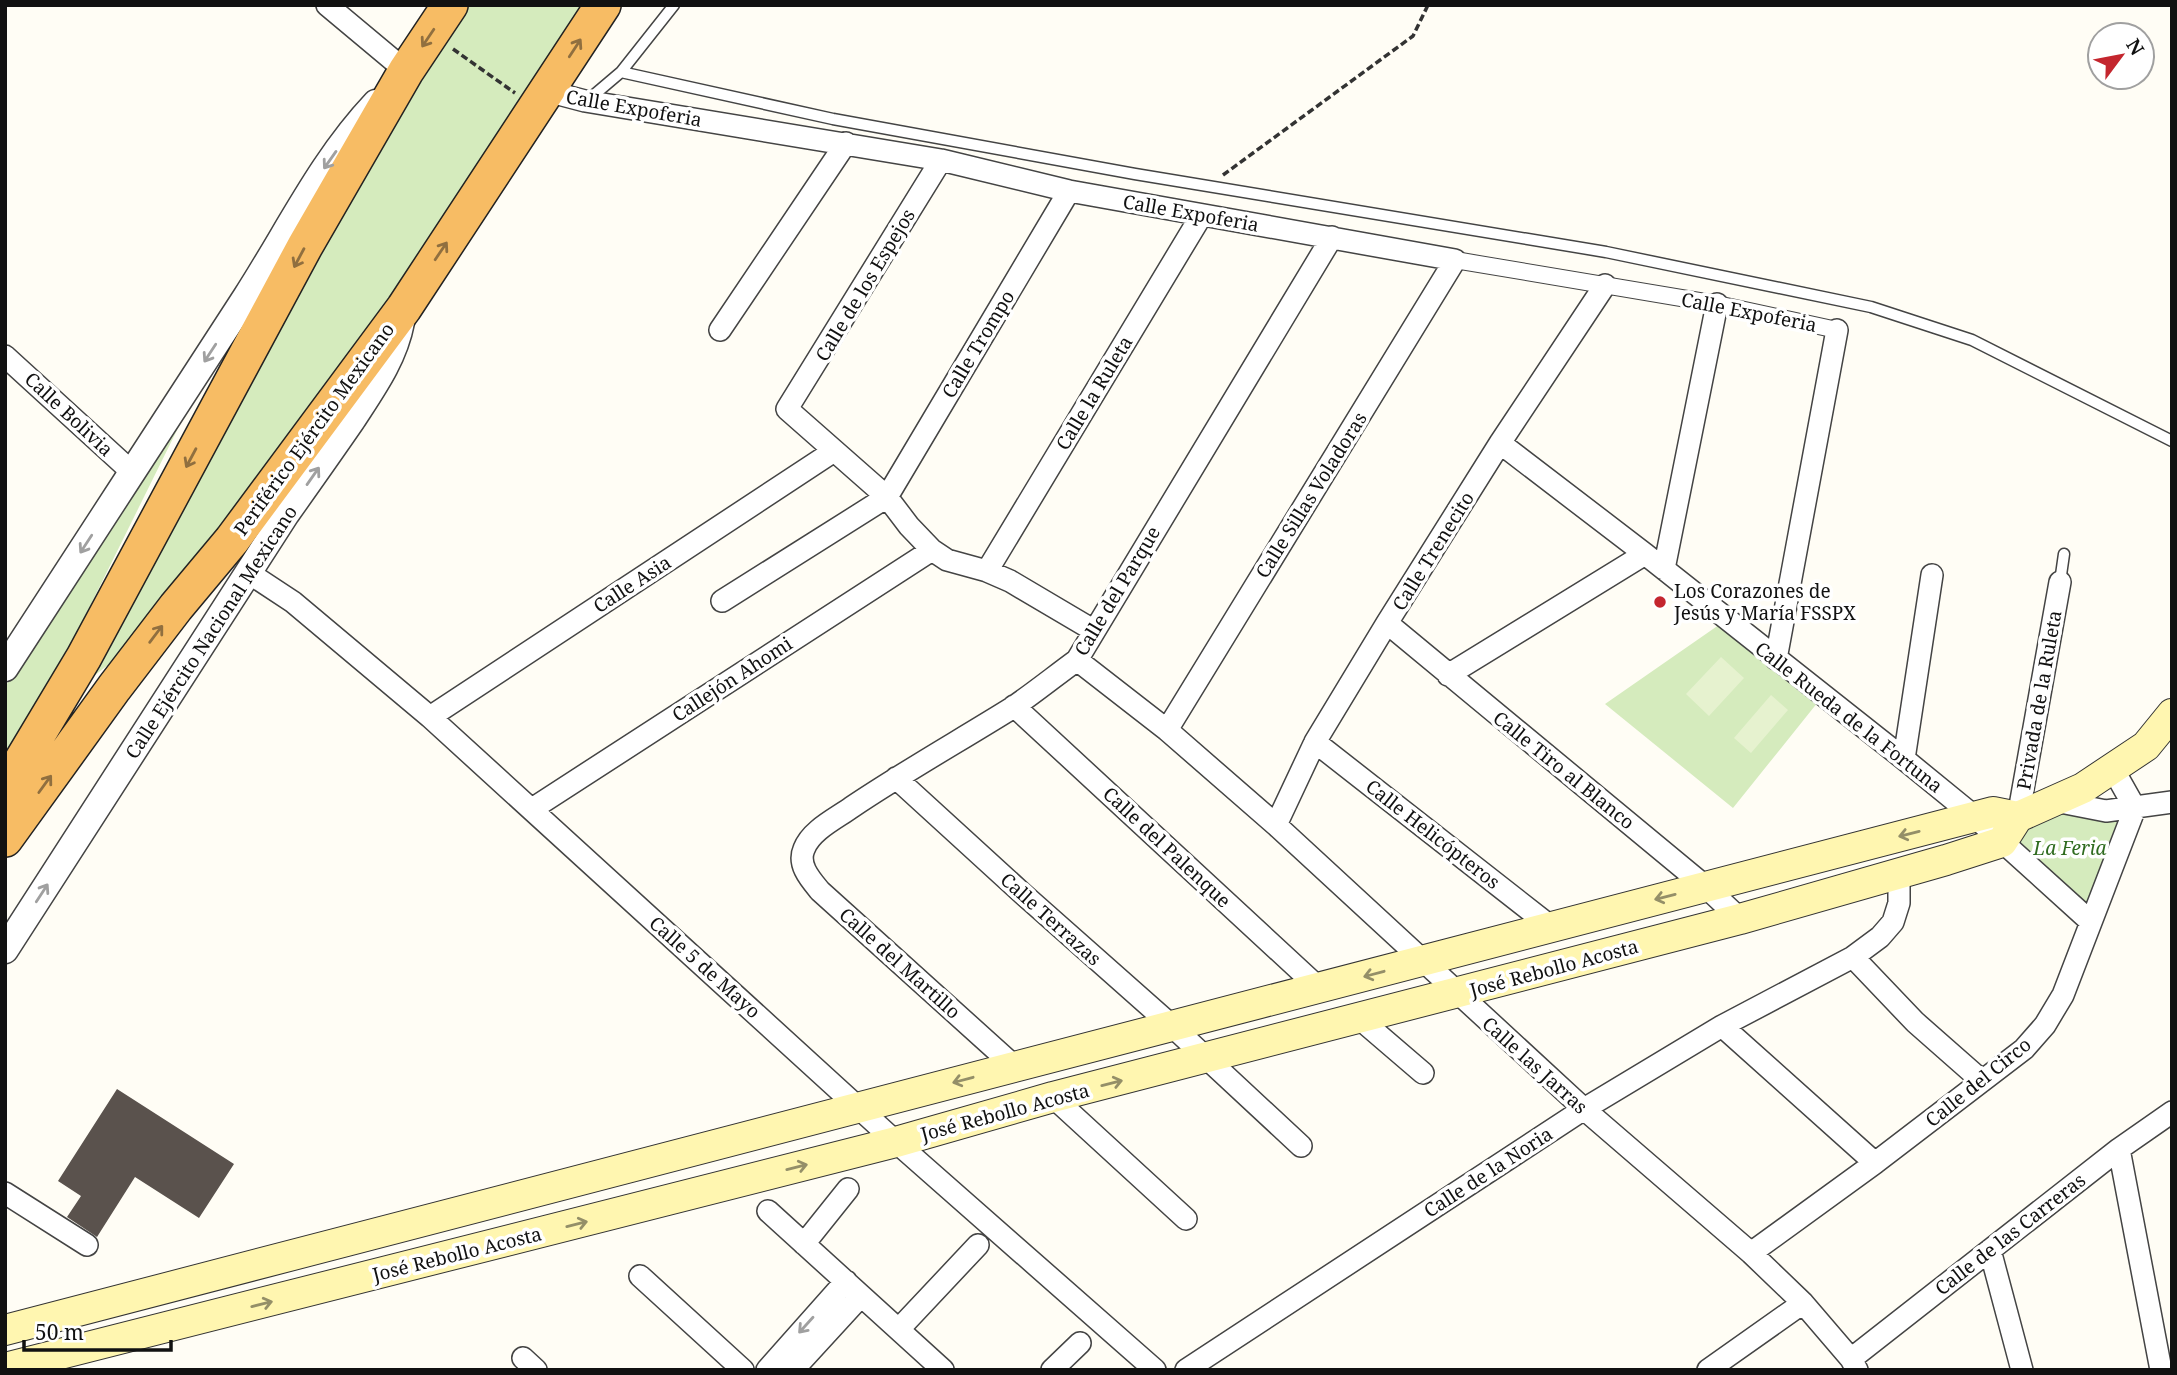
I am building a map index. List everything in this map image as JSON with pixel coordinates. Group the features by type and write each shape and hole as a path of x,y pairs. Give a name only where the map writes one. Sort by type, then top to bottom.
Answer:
{"highway":[{"path":"5,789 84,657 305,246 406,71 450,5"},
{"name":"Periférico Ejército Mexicano","path":"5,839 114,688 232,540 404,308 603,5"}],"main road":[{"name":"José Rebollo Acosta","path":"5,1368 896,1142 1053,1097 1740,919 1899,873 2010,830 2055,801 2159,747 2172,713"},
{"name":"José Rebollo Acosta","path":"5,1330 155,1293 1014,1066 1320,989 1993,811 2010,830"},
{"path":"508,1199 519,1239"},
{"path":"155,1293 163,1329"}],"street":[{"path":"5,668 255,284 315,183 351,131 406,71 327,5"},
{"name":"Calle Expoferia","path":"541,99 585,101 941,160 1069,191 1717,304 1837,330"},
{"path":"720,330 846,144"},
{"name":"Calle de los Espejos","path":"834,452 788,408 941,160"},
{"name":"Calle Trompo","path":"887,497 1069,191"},
{"name":"Calle la Ruleta","path":"987,571 1201,216"},
{"name":"Calle del Parque","path":"803,850 821,829 896,778 1014,706 1077,660 1332,237"},
{"name":"Calle Sillas Voladoras","path":"1167,730 1455,260"},
{"name":"Calle Trenecito","path":"1276,825 1315,742 1500,443 1605,285"},
{"path":"1664,569 1717,304"},
{"name":"Calle Ejército Nacional Mexicano","path":"5,950 385,368 398,339 404,308"},
{"path":"1776,659 1837,330"},
{"name":"Calle Bolivia","path":"9,366 133,473"},
{"name":"Calle Rueda de la Fortuna","path":"1500,443 1645,554 1975,817"},
{"path":"834,452 887,497 932,550 947,560 987,571 1059,608 1093,631"},
{"name":"Calle Asia","path":"429,717 834,452"},
{"path":"722,601 887,497"},
{"name":"Callejón Ahomi","path":"532,809 932,550"},
{"path":"1448,675 1645,554"},
{"name":"Calle 5 de Mayo","path":"249,573 293,602 429,717 896,1142 1155,1370"},
{"path":"1904,759 1932,575"},
{"name":"Privada de la Ruleta","path":"2010,830 2060,582"},
{"name":"Calle Tiro al Blanco","path":"1387,624 1706,887 1740,919"},
{"name":"Calle las Jarras","path":"1077,660 1167,730 1276,825 1584,1110 1751,1253 1803,1303 1854,1364"},
{"name":"Calle del Palenque","path":"1014,706 1320,989"},
{"name":"Calle Helicópteros","path":"1315,742 1550,926"},
{"path":"2113,769 2135,808"},
{"name":"Calle Terrazas","path":"896,778 1301,1146"},
{"path":"2055,801 2106,811 2172,802"},
{"name":"Calle del Circo","path":"1751,1253 1982,1082 2024,1049 2045,1025 2063,995 2135,808"},
{"path":"2010,830 2091,922"},
{"name":"Calle del Martillo","path":"803,850 806,874 820,891 1014,1066"},
{"name":"Calle de la Noria","path":"1186,1370 1584,1110 1722,1026 1853,957 1880,937 1893,922 1899,903 1899,873"},
{"path":"1853,957 1915,1022 1982,1082"},
{"path":"1360,1019 1423,1073"},
{"path":"1722,1026 1875,1163"},
{"path":"1053,1097 1186,1219"},
{"name":"Calle de las Carreras","path":"1854,1364 1990,1250 2119,1149 2172,1112"},
{"path":"2141,1135 2172,1131"},
{"path":"2119,1149 2161,1370"},
{"path":"804,1244 848,1189"},
{"path":"5,1193 87,1245"},
{"path":"768,1211 943,1370"},
{"path":"898,1329 978,1245"},
{"path":"1990,1250 2022,1370"},
{"path":"640,1276 743,1370"},
{"path":"767,1370 854,1288"},
{"path":"793,1370 854,1288"},
{"path":"1708,1370 1803,1303"},
{"path":"1052,1370 1080,1343"}],"lane":[{"path":"585,101 621,72 674,5"},
{"path":"621,72 833,119 1207,186 1606,252 1871,307 1972,340 2172,441"},
{"path":"2060,582 2064,554"}],"path":[{"path":"1207,186 1413,36 1428,5"},
{"path":"431,34 541,99"}],"green space":[{"path":"458,5 593,5 454,224 136,643 76,690"},
{"path":"184,416 5,778 5,687"},
{"path":"1726,620 1822,697 1733,808 1605,704"},
{"path":"1721,657 1744,678 1709,716 1686,694"},
{"path":"1771,695 1788,710 1751,753 1734,738"},
{"name":"La Feria","path":"2059,811 2117,822 2085,908 2012,841 2027,822"}],"building":[{"path":"117,1089 234,1164 199,1218 135,1177 97,1237 67,1217 81,1196 58,1181"}],"place":[{"name":"Los Corazones de Jesús y María FSSPX","path":"1660,602"}]}
